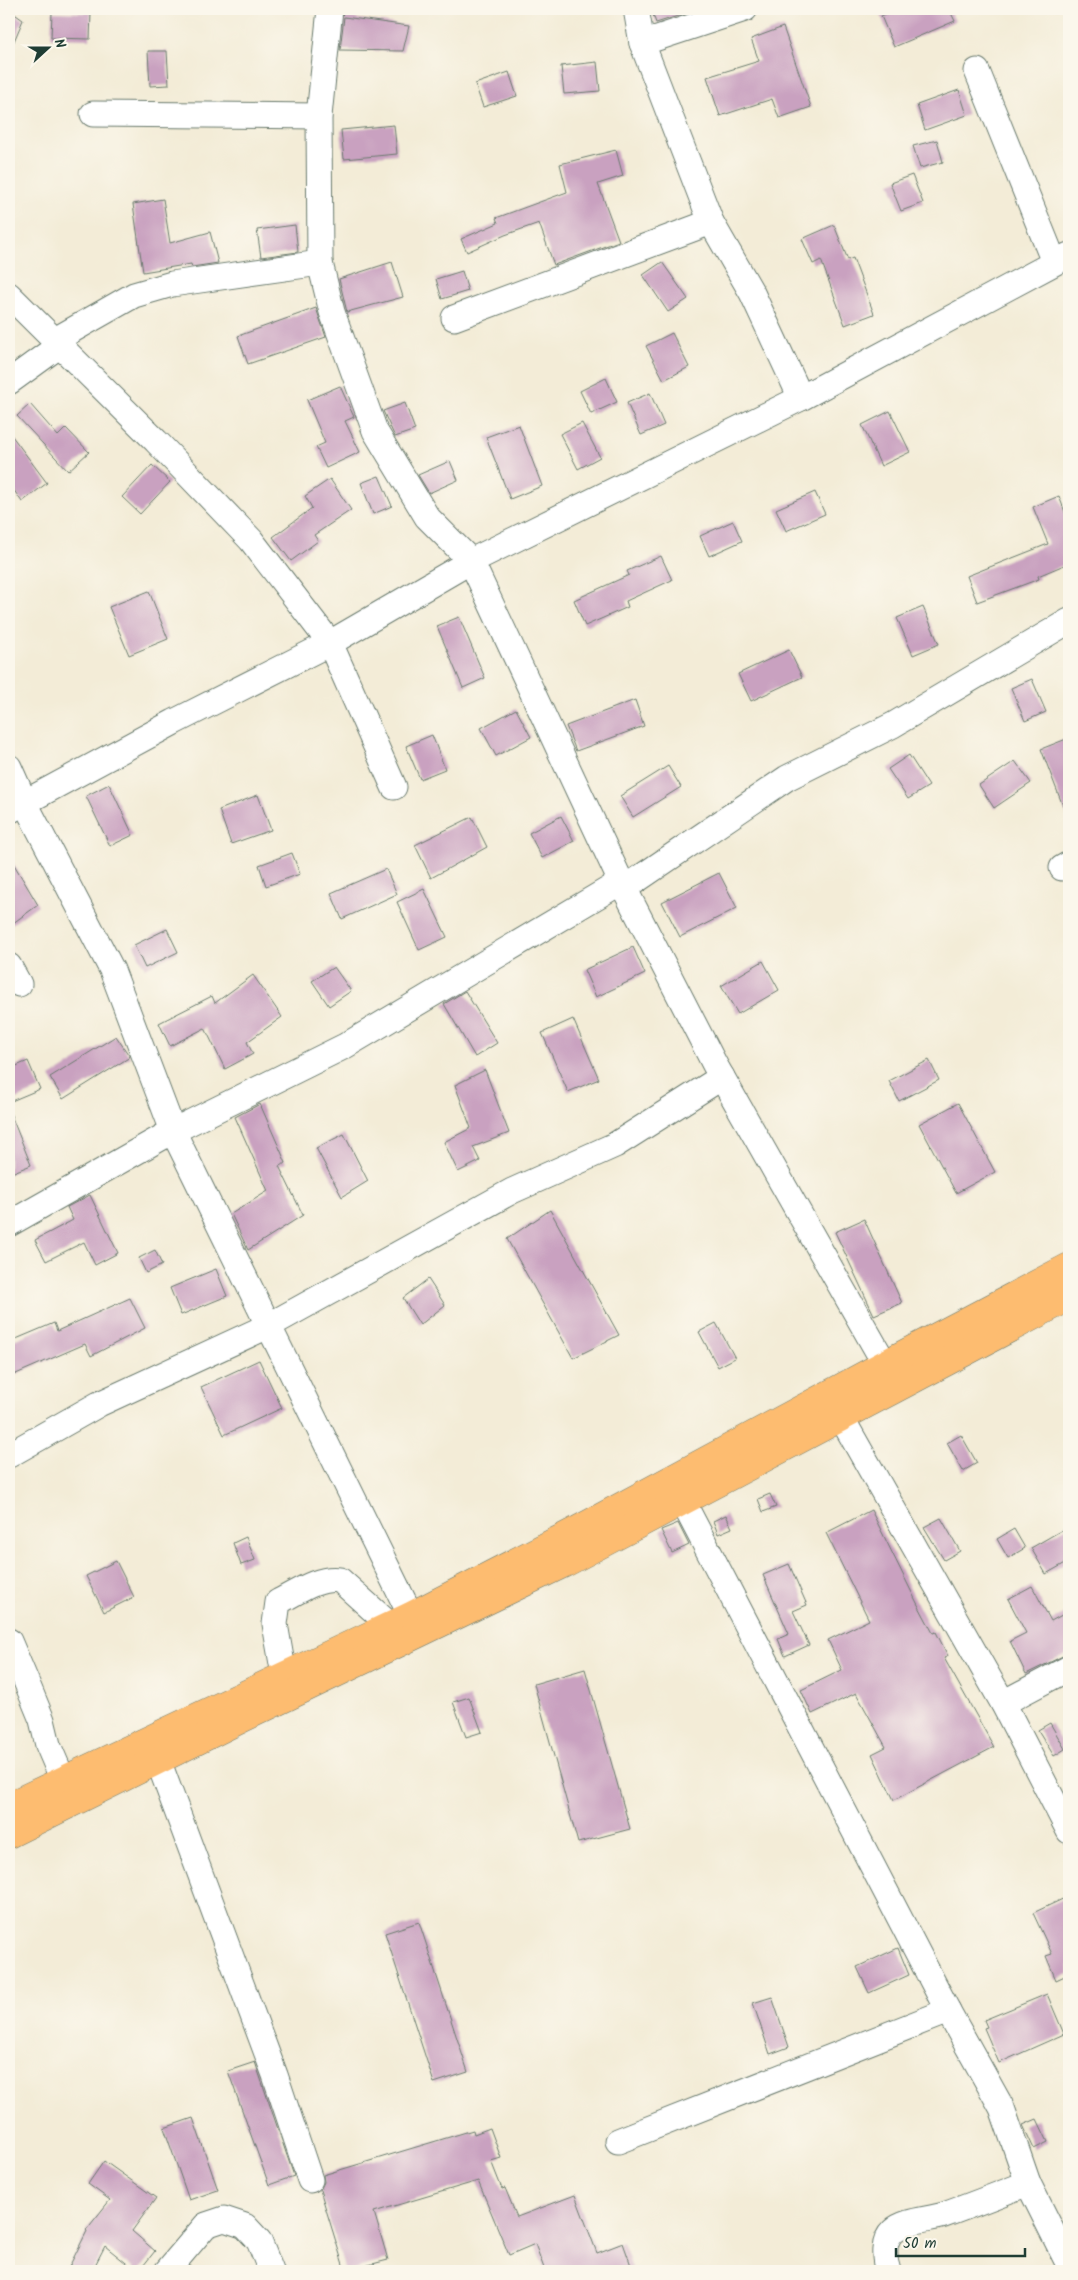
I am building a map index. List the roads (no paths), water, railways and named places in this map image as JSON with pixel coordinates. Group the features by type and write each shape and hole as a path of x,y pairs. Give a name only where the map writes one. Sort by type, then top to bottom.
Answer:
{"highway":[{"path":"9,1806 401,1621 574,1532 1069,1267"},
{"path":"9,1834 566,1563 1069,1297"}],"street":[{"path":"330,9 319,116 320,263 332,312 375,432 427,517 471,561 623,885 722,1077 898,1387"},
{"path":"636,9 642,43 711,222 752,293 801,398"},
{"path":"642,43 746,9"},
{"path":"17,807 174,722 330,643 471,561 801,398 1061,258 977,71"},
{"path":"93,114 319,116"},
{"path":"454,318 711,222"},
{"path":"9,382 58,342 134,294 172,284 320,263"},
{"path":"9,295 58,342 251,540 330,643 394,787"},
{"path":"9,1224 174,1132 346,1046 623,885 787,778 893,725 1069,621"},
{"path":"9,767 17,807 112,970 174,1132 268,1326 401,1621"},
{"path":"9,1455 99,1404 268,1326 512,1191 615,1145 722,1077"},
{"path":"841,1417 1003,1703 1069,1830"},
{"path":"683,1502 948,2011 1002,2108 1028,2183 1069,2265"},
{"path":"284,1675 275,1624 278,1602 305,1588 330,1578 340,1580 401,1621"},
{"path":"9,1641 37,1709 48,1745 64,1780"},
{"path":"1003,1703 1069,1668"},
{"path":"158,1760 274,2075 310,2180"},
{"path":"618,2141 948,2011"},
{"path":"888,2271 884,2261 885,2248 888,2237 893,2230 903,2225 942,2215 1028,2183"},
{"path":"167,2271 206,2225 224,2220 245,2226 259,2241 271,2271"}]}
